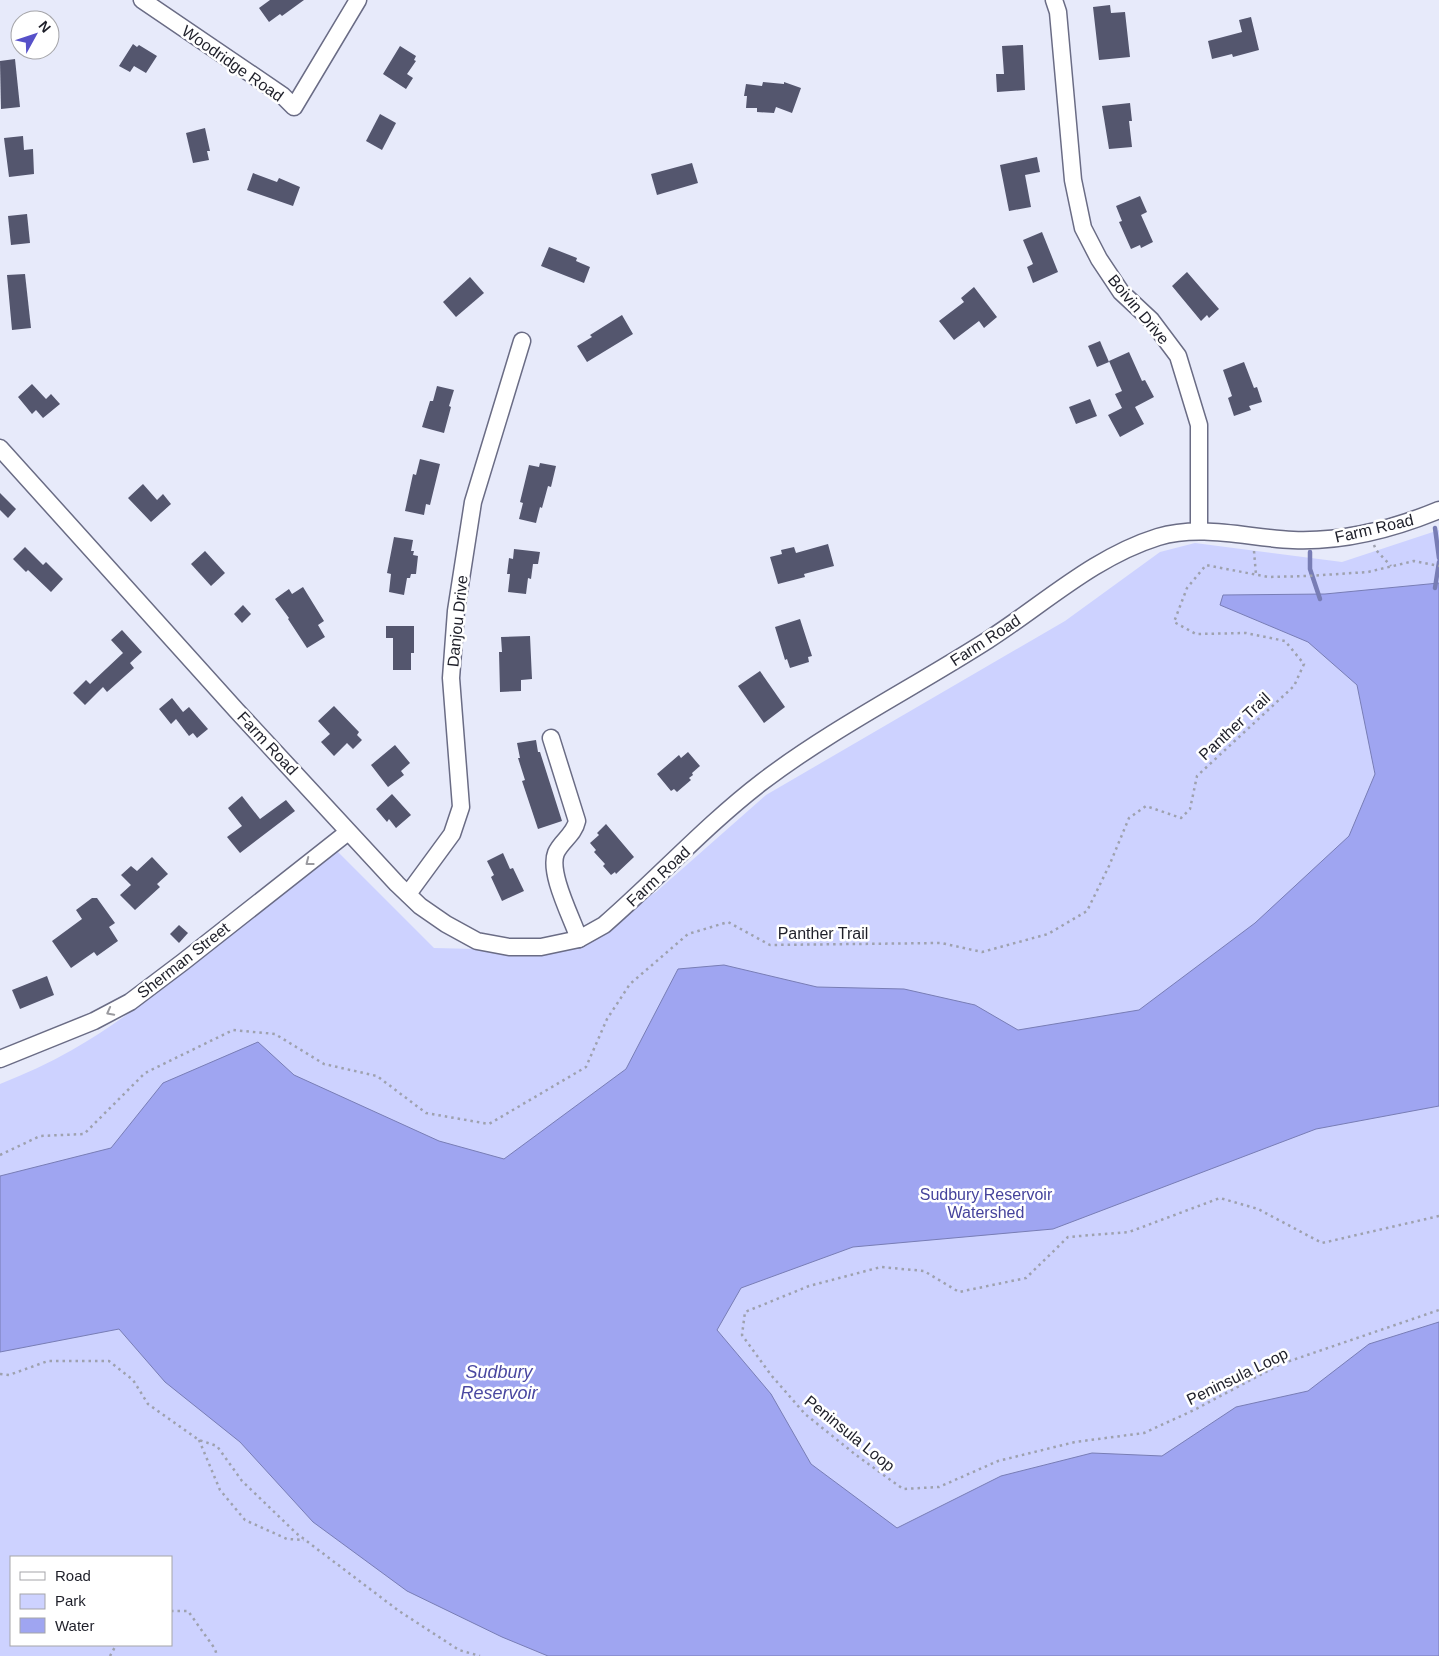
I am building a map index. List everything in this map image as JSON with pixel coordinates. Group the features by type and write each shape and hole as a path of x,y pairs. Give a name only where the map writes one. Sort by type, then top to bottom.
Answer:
{"street":[{"name":"Woodridge Road","path":"142,0 282,95 294,107 358,0"},
{"name":"Boivin Drive","path":"1054,0 1058,12 1073,180 1084,228 1099,259 1121,292 1151,320 1178,356 1200,425 1199,530"},
{"name":"Danjou Drive","path":"408,894 452,834 461,807 451,678 456,611 473,502 522,341"},
{"name":"Farm Road","path":"0,448 391,878 420,906 446,924 477,940 509,947 541,947 579,939 604,925 735,804 761,783 816,744 988,640 1099,563 1128,548 1160,537 1199,530 1293,540 1326,539 1369,532 1439,510"},
{"path":"551,738 577,821 575,830 554,856 555,878 579,939"},
{"name":"Sherman Street","path":"0,1059 94,1021 130,1002 348,832"}],"path":[{"path":"1369,532 1376,550 1391,566 1414,561 1439,566"},
{"path":"1252,536 1256,575"},
{"name":"Panther Trail","path":"0,1155 40,1136 84,1134 145,1073 233,1030 275,1034 324,1064 377,1076 426,1113 489,1124 586,1067 607,1019 630,984 688,934 728,922 770,944 941,943 982,952 1048,934 1087,911 1109,866 1129,818 1146,806 1181,818 1190,809 1198,776 1294,686 1304,664 1285,641 1246,633 1196,634 1174,622 1187,588 1206,565 1268,577 1368,572 1391,566"},
{"name":"Peninsula Loop","path":"1439,1216 1322,1243 1258,1209 1220,1198 1129,1232 1068,1237 1026,1278 959,1292 924,1271 881,1267 809,1286 745,1312 742,1335 771,1375 805,1414 902,1489 939,1487 998,1461 1075,1442 1144,1433 1194,1410 1281,1364 1439,1310"},
{"path":"0,1374 9,1375 48,1361 109,1361 134,1380 148,1404 200,1440 217,1446 242,1480 305,1540 400,1611 459,1650 480,1656"},
{"path":"200,1440 220,1490 245,1520 287,1539 305,1540"},
{"path":"172,1611 188,1611 215,1649 217,1656"}],"green space":[{"name":"Sudbury Reservoir Watershed","path":"1439,530 1439,1656 0,1656 0,1084 63,1055 122,1018 253,918 336,850 434,948 560,951 656,892 766,795 1065,621 1160,552 1195,543 1342,562"}],"water":[{"name":"Sudbury Reservoir","path":"1439,583 1439,1106 1316,1129 1053,1229 853,1247 741,1288 717,1330 771,1394 811,1464 897,1528 1001,1476 1092,1453 1162,1456 1236,1407 1308,1391 1369,1344 1439,1322 1439,1656 548,1656 502,1637 407,1591 313,1522 240,1442 165,1382 119,1329 0,1352 0,1176 111,1148 163,1083 258,1042 294,1075 439,1141 504,1159 626,1069 678,969 724,965 817,987 904,989 975,1005 1018,1030 1139,1010 1255,923 1349,836 1375,774 1357,685 1308,642 1220,605 1223,595 1325,594"}],"building":[{"path":"270,0 304,0 282,16 280,14 269,22 259,8"},
{"path":"1110,5 1111,13 1125,12 1130,57 1099,60 1093,7"},
{"path":"1251,17 1259,50 1233,57 1232,54 1212,59 1208,41 1242,32 1239,20"},
{"path":"133,44 137,47 139,45 157,56 146,73 134,66 130,72 119,66"},
{"path":"1023,45 1025,90 997,92 996,74 1004,74 1002,46"},
{"path":"400,46 416,56 414,60 416,61 407,74 413,78 406,89 383,74"},
{"path":"15,60 20,107 1,109 0,61"},
{"path":"763,82 784,84 784,82 801,88 792,113 776,107 774,113 757,112 757,108 746,108 747,96 744,96 746,84 762,86"},
{"path":"1130,103 1132,121 1129,121 1132,147 1109,149 1102,106"},
{"path":"380,114 396,123 382,150 366,141"},
{"path":"205,128 210,151 207,151 209,160 193,163 186,133"},
{"path":"23,136 24,150 33,149 34,174 9,177 4,138"},
{"path":"1037,157 1040,172 1025,175 1031,207 1009,211 1000,165"},
{"path":"692,163 698,183 657,195 651,174"},
{"path":"253,173 277,182 279,178 300,187 293,206 247,190"},
{"path":"1140,196 1147,212 1141,215 1153,242 1141,248 1140,245 1131,249 1119,222 1122,221 1116,206"},
{"path":"27,214 30,243 11,245 8,216"},
{"path":"1042,232 1058,272 1033,283 1027,267 1033,264 1023,240"},
{"path":"549,247 577,258 576,261 590,267 584,283 541,266"},
{"path":"1187,272 1219,309 1209,318 1207,315 1201,321 1172,286"},
{"path":"25,274 31,328 12,330 7,275"},
{"path":"470,277 484,293 456,317 443,302"},
{"path":"974,287 997,317 984,328 979,321 954,340 939,321 964,302 961,298"},
{"path":"622,315 633,334 587,362 577,346 592,337 590,335"},
{"path":"1100,341 1109,362 1097,367 1088,346"},
{"path":"1129,352 1142,381 1145,380 1154,397 1135,407 1144,424 1120,437 1108,415 1122,408 1115,394 1122,391 1109,361"},
{"path":"1244,362 1254,388 1257,387 1262,402 1249,406 1251,410 1234,416 1228,398 1232,396 1223,370"},
{"path":"32,384 46,399 51,394 60,404 43,418 36,410 32,414 18,397"},
{"path":"437,386 454,390 444,433 422,427"},
{"path":"1090,399 1097,416 1076,424 1069,407"},
{"path":"420,459 440,464 430,505 426,504 424,515 405,511 413,474 416,475"},
{"path":"540,463 556,466 551,487 548,486 536,523 519,519 523,503 520,502 529,465 539,467"},
{"path":"143,484 157,500 163,494 171,504 151,522 128,498"},
{"path":"0,493 16,509 8,518 0,510"},
{"path":"394,537 413,540 411,551 414,551 413,555 418,556 416,574 411,574 410,578 407,578 404,595 389,592 391,574 387,573"},
{"path":"828,544 834,566 804,574 805,577 778,584 770,557 782,554 781,550 794,547 796,553"},
{"path":"25,547 43,565 46,562 63,579 51,592 28,570 26,572 13,559"},
{"path":"514,549 540,552 538,564 533,564 531,579 528,578 526,594 508,592 510,574 507,574 509,558 513,559"},
{"path":"205,551 225,573 211,586 191,564"},
{"path":"303,587 324,621 318,625 325,637 307,648 275,599 289,589 292,594"},
{"path":"243,605 251,614 242,623 234,614"},
{"path":"800,619 812,656 808,657 809,662 790,668 787,659 785,660 775,627"},
{"path":"386,626 414,626 414,653 411,653 411,670 393,670 393,638 386,638"},
{"path":"122,630 142,652 130,663 134,668 107,692 103,687 85,705 73,693 86,680 90,684 123,653 111,640"},
{"path":"530,636 532,679 521,680 521,691 500,692 499,652 502,652 501,637"},
{"path":"760,671 785,707 764,723 738,686"},
{"path":"172,698 183,712 189,707 208,729 197,738 193,733 189,736 176,719 171,724 159,709"},
{"path":"334,706 359,732 357,735 362,740 353,749 347,743 334,756 321,742 330,734 318,721"},
{"path":"536,740 538,752 540,752 562,821 538,829 522,781 525,780 518,758 520,758 517,743"},
{"path":"395,745 410,763 401,771 404,775 388,787 371,765"},
{"path":"688,752 700,766 692,773 693,775 689,778 691,780 677,792 674,789 671,791 657,774 679,755 681,758"},
{"path":"392,794 411,815 396,828 389,819 387,822 376,809"},
{"path":"242,796 260,819 286,800 295,811 240,853 227,837 242,826 228,808"},
{"path":"606,824 634,857 616,874 615,872 611,875 603,866 605,864 594,852 596,850 590,843 599,835 597,833"},
{"path":"503,853 510,869 513,868 524,891 502,901 491,877 494,875 487,861"},
{"path":"152,857 168,874 157,884 160,887 135,910 120,895 131,885 121,875 131,866 137,871"},
{"path":"92,898 97,898 115,923 109,927 118,941 97,956 94,952 71,968 52,941 82,919 76,910"},
{"path":"179,925 188,933 179,943 170,934"},
{"path":"47,976 54,995 20,1009 12,990"}],"waterway":[{"path":"1435,528 1439,558"},
{"path":"1310,552 1310,569 1320,599"},
{"path":"1435,588 1439,562"}]}
